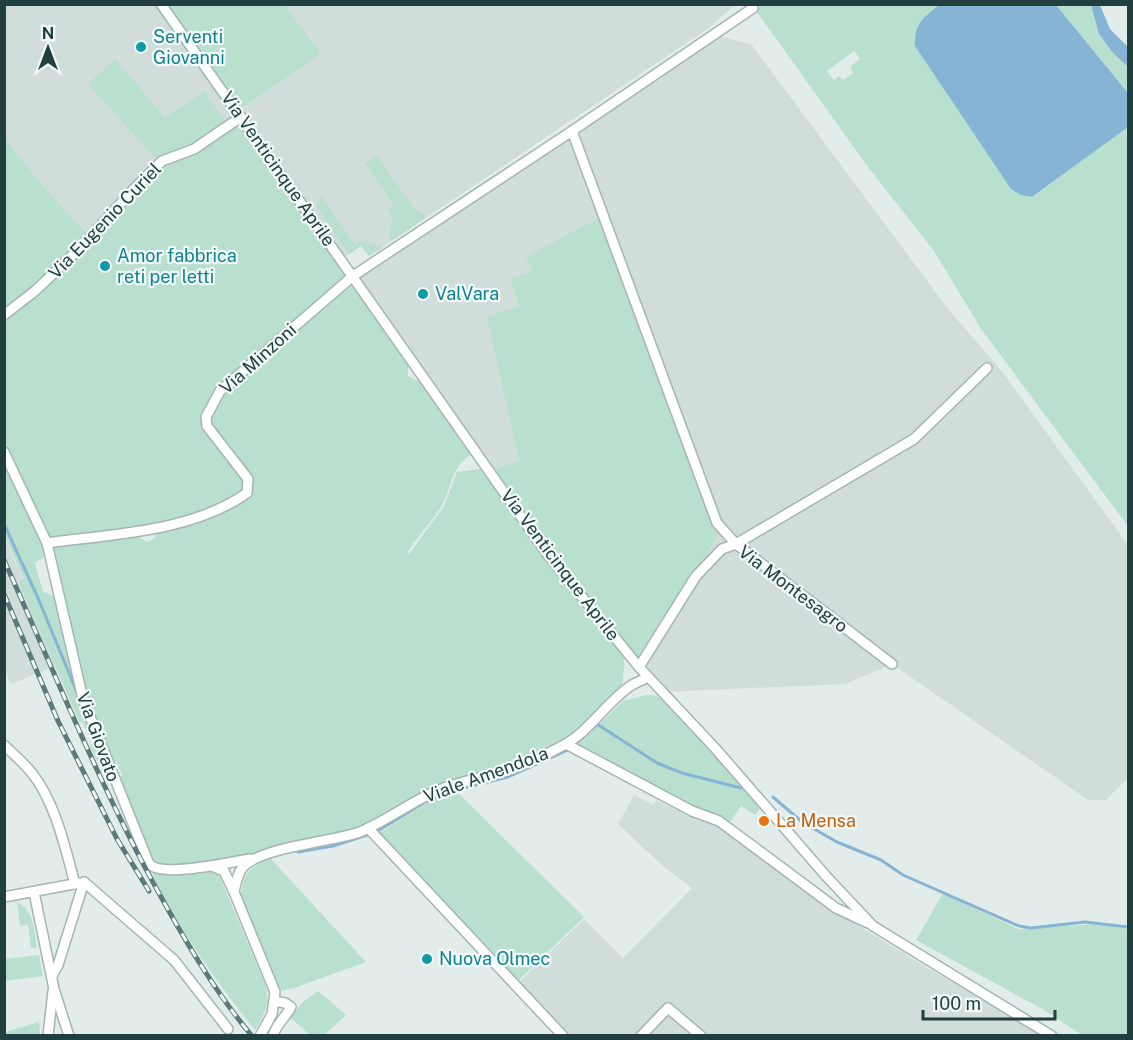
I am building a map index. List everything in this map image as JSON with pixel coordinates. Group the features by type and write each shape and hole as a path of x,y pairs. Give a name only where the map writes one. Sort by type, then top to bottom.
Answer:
{"street":[{"name":"Via Venticinque Aprile","path":"161,4 548,555 639,667 715,748 826,876 873,926 1052,1035"},
{"path":"353,276 753,8"},
{"name":"Via Eugenio Curiel","path":"4,315 35,291 80,249 162,161 194,149 241,117"},
{"path":"572,131 717,523 736,544 914,439 987,368"},
{"name":"Via Minzoni","path":"47,543 163,528 231,505 247,493 248,479 207,426 206,417 212,404 220,391 353,276"},
{"path":"4,452 47,543"},
{"name":"Via Giovato","path":"47,543 82,699 144,855 153,868 158,870 259,858"},
{"name":"Via Montesagro","path":"639,667 696,576 722,549 736,544 892,664"},
{"name":"Viale Amendola","path":"234,892 237,876 244,865 259,858 284,849 371,832 424,796 446,787 516,768 572,747 630,686 648,677"},
{"path":"4,745 31,771 42,788 79,883 174,960 228,1029"},
{"path":"572,747 692,811 719,821 837,908 873,926"},
{"path":"371,832 563,1035"},
{"path":"210,865 224,871 275,992 273,1014 260,1035"},
{"path":"4,897 79,883"},
{"path":"52,976 58,965 79,883"},
{"path":"34,892 54,989 68,1035"},
{"path":"49,1035 54,989"},
{"path":"273,1035 275,1028 286,1017 291,1007 275,1000"},
{"path":"640,1035 668,1008 701,1035"},
{"path":"49,1035 56,1030 68,1035"}],"shaded area":[{"path":"5,5 155,5 238,117 160,159 88,234 43,186 5,138"},
{"path":"285,5 735,5 706,30 369,256 361,246 343,258 242,108 321,54"},
{"path":"717,36 751,44 948,309 1001,370 1128,545 1128,778 1106,800 1088,800 892,664 846,684 662,692 639,667 723,525 527,256 534,271 520,306 515,438 520,460 495,470 492,466 488,467 357,278"},
{"path":"4,536 24,580 18,583 55,666 11,684 4,668"},
{"path":"634,795 653,805 656,800 701,822 703,819 718,823 836,912 931,970 1045,1035 569,1035 517,984 584,919 623,958 692,888 664,867 618,824"}],"green space":[{"path":"168,5 285,5 321,54 242,108"},
{"path":"752,5 939,5 920,21 1033,197 1128,126 1128,526 981,329 934,251 868,167","holes":["854,51 860,59 850,67 853,73 843,80 839,76 834,80 827,71"]},
{"path":"1056,5 1091,5 1099,34 1113,53 1128,67 1128,93"},
{"path":"115,59 165,118 204,91 227,124 193,147 158,161 88,84"},
{"path":"241,120 351,276 219,391 205,417 247,479 246,493 201,515 176,522 150,528 47,542 5,449 4,317 166,164"},
{"path":"5,138 43,186 88,234 34,290 5,312"},
{"path":"377,156 416,211 419,210 425,218 392,241 389,236 393,218 388,209 394,205 365,163"},
{"path":"321,196 355,245 361,241 383,247 369,256 361,246 349,254 317,207"},
{"path":"599,218 724,525 639,667 495,470 519,460 487,317 520,306 510,279 533,271 526,257"},
{"path":"353,278 413,363 408,366 408,376 430,387 475,452 456,470 441,507 407,553 409,554 444,506 457,472 486,468 625,651 623,681 619,694 566,743 532,759 446,786 362,829 258,856 210,864 153,867 118,786 122,775 117,764 107,759 84,699 48,544 134,532 146,542 154,539 156,531 249,494 250,478 231,455 232,448 227,442 220,442 207,418 221,392"},
{"path":"4,457 42,540 44,557 35,563 43,592 56,596 111,777 106,779 90,746 92,743 83,723 79,721 18,582 24,579 5,536"},
{"path":"646,695 656,696 665,701 741,781 759,809 755,815 741,806 729,824 693,809 576,747 623,701"},
{"path":"457,792 584,917 517,982 379,833 429,802"},
{"path":"271,859 366,962 291,989 278,991 241,899 241,891 248,873 252,868"},
{"path":"205,868 218,873 265,984 266,1008 255,1030 199,954 174,915 152,873 168,874"},
{"path":"943,893 1018,929 1096,924 1128,929 1128,1035 1082,1035 1044,1010 916,940"},
{"path":"17,902 27,910 30,916 37,948 31,948 28,925 20,926"},
{"path":"39,955 43,976 5,981 5,959"},
{"path":"318,991 346,1015 323,1036 310,1035 290,1017 303,1002"},
{"path":"39,1022 40,1035 5,1035 5,1032"}],"water":[{"path":"939,5 1056,5 1128,93 1128,127 1032,197 1021,195 1011,189 915,46 918,26"},
{"path":"1091,5 1100,5 1110,29 1128,47 1128,67 1113,53 1099,34"}],"waterway":[{"path":"4,524 76,690"},
{"path":"575,745 597,724 657,763 682,773 741,788"},
{"path":"376,832 427,801 455,790 508,777 570,749"},
{"path":"773,797 802,822 837,842 881,860 903,875 1019,926 1031,928 1085,922 1128,927"},
{"path":"298,852 333,846 370,834"}],"railway":[{"path":"4,560 117,813 138,854 203,968 226,1003 252,1036"},
{"path":"4,594 58,721 117,839 149,891"}],"place":[{"name":"Serventi Giovanni","path":"141,47"},
{"name":"Amor fabbrica reti per letti","path":"105,266"},
{"name":"ValVara","path":"423,294"},
{"name":"La Mensa","path":"764,821"},
{"name":"Nuova Olmec","path":"427,959"}]}
